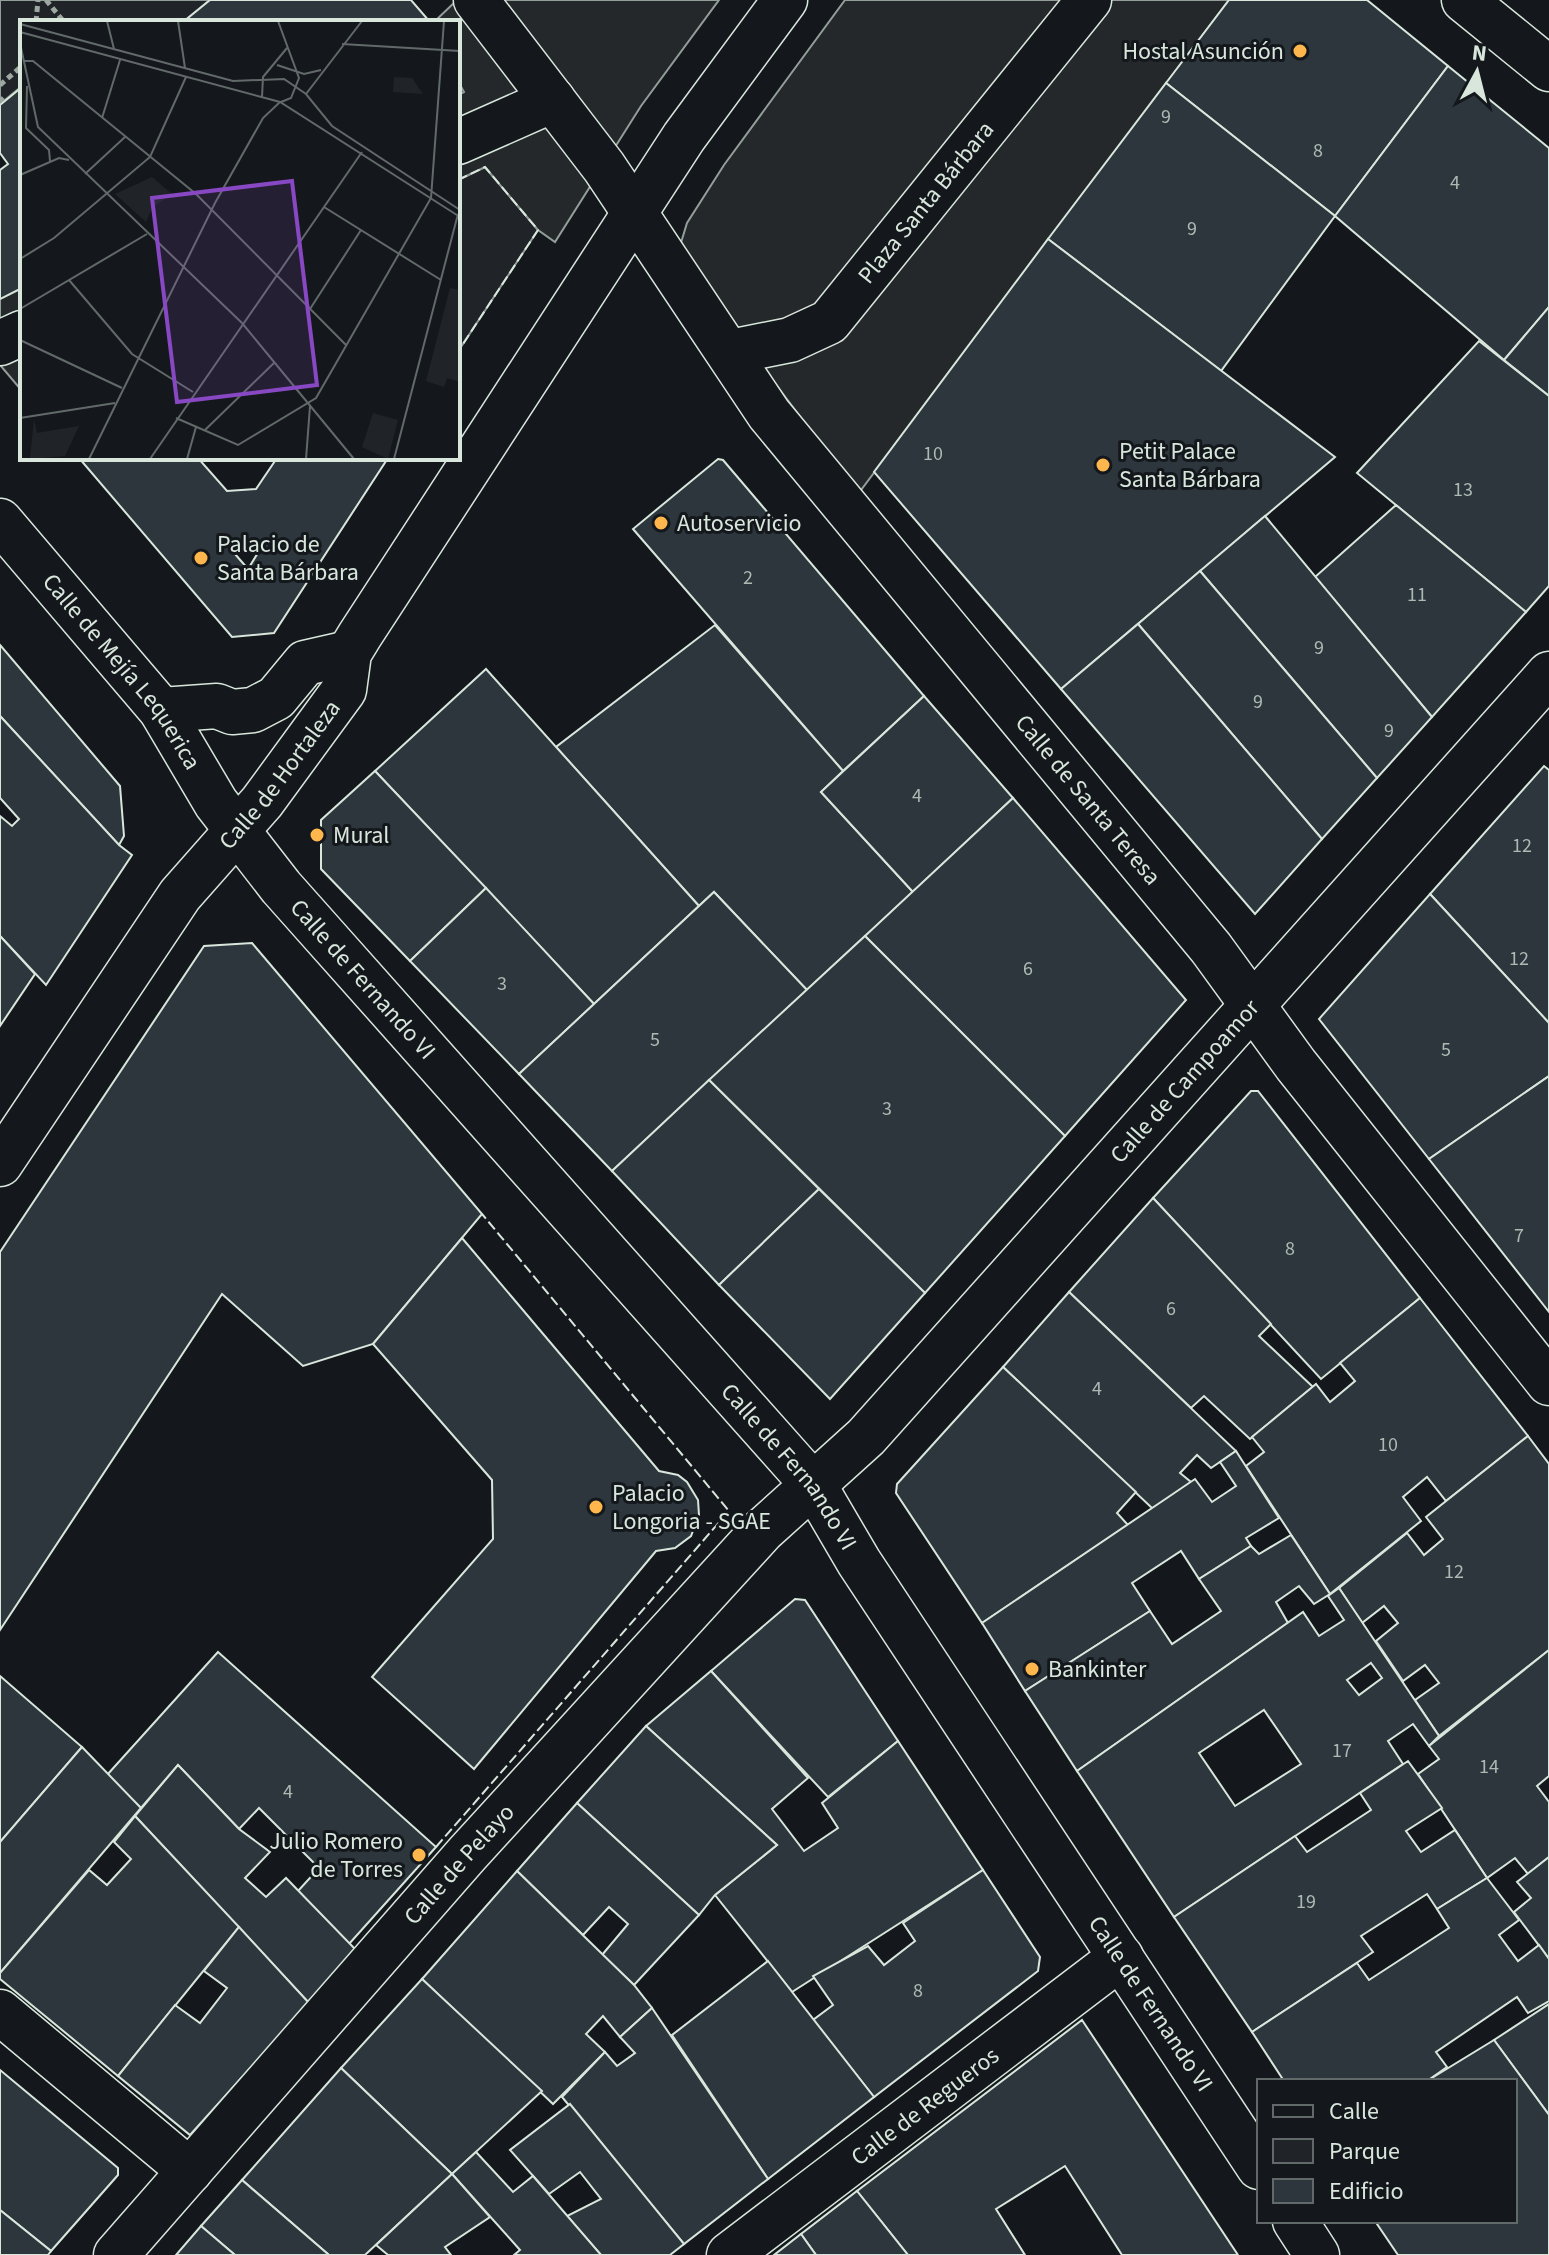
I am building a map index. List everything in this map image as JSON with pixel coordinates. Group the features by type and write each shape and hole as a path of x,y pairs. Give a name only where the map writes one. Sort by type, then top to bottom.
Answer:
{"street":[{"name":"Calle de Santa Teresa","path":"476,0 635,211 769,414 1201,936 1296,1065 1549,1383"},
{"name":"Calle de Hortaleza","path":"0,1164 180,895 262,802 344,690 349,653 684,137 785,0"},
{"name":"Plaza Santa Bárbara","path":"730,352 790,340 829,322 1089,0"},
{"path":"1464,0 1549,69"},
{"path":"460,141 553,100"},
{"path":"0,343 20,334"},
{"name":"Calle de Mejía Lequerica","path":"0,521 161,710 235,829"},
{"path":"161,710 217,706 232,712 253,710 276,698 305,663 349,653"},
{"name":"Calle de Campoamor","path":"815,1487 877,1425 1549,674"},
{"name":"Calle de Fernando VI","path":"235,829 281,887 815,1487 859,1562 1257,2164"},
{"name":"Calle de Pelayo","path":"116,2255 520,1796 763,1530 815,1487"},
{"name":"Calle de Regueros","path":"729,2255 1121,1957"},
{"path":"0,2012 190,2171"},
{"path":"1296,2223 1317,2255"}],"path":[{"path":"36,20 38,0"},
{"path":"46,0 62,20"},
{"path":"0,85 20,68"}],"green space":[{"path":"0,0 210,0 185,20 20,20 20,88 0,104"},
{"path":"485,167 538,230 461,347 460,291 460,179"}],"shaded area":[{"path":"457,0 719,0 641,106 555,242 538,230 485,167 460,179 460,94 464,92 460,85 460,20 436,20"},
{"path":"845,0 1229,0 858,494 688,267 680,246 687,223 724,165"},
{"path":"20,289 20,389 0,365 0,299"}],"building":[{"path":"210,0 411,0 428,20 185,20"},
{"path":"1229,0 1367,0 1448,66 1335,216 1166,83"},
{"path":"1448,66 1549,148 1549,307 1504,360 1335,216"},
{"path":"1166,83 1335,216 1221,371 1048,239"},
{"path":"20,89 20,289 0,299 0,170 8,164 0,153 0,105"},
{"name":"Petit Palace Santa Bárbara","path":"1048,239 1335,457 1061,689 874,472"},
{"path":"1549,307 1549,396 1504,360"},
{"path":"1479,341 1549,396 1549,586 1526,612 1357,473"},
{"path":"718,459 723,460 924,696 843,771 633,529"},
{"name":"Palacio de Santa Bárbara","path":"81,460 200,460 227,491 256,489 276,460 387,460 274,633 232,637","holes":["264,543 248,569 228,546"]},
{"path":"1396,505 1526,612 1432,717 1315,577"},
{"path":"1265,516 1432,717 1377,778 1200,571"},
{"path":"1200,571 1377,778 1322,839 1138,624"},
{"path":"1138,624 1322,839 1255,914 1061,689"},
{"path":"715,625 843,771 821,792 913,892 807,990 714,892 699,906 556,747"},
{"path":"0,645 120,786 124,836 119,845 0,716"},
{"path":"486,669 699,906 594,1004 375,771"},
{"path":"924,696 1013,798 913,892 821,792"},
{"path":"0,716 119,845 132,855 46,985 0,936 0,816 12,826 19,819 0,798"},
{"path":"1544,766 1549,770 1549,1023 1430,894"},
{"path":"375,771 486,888 410,961 321,869 321,820"},
{"path":"1013,798 1186,1000 1065,1136 865,936"},
{"path":"486,888 594,1004 519,1074 410,961"},
{"path":"714,892 807,990 612,1171 519,1074"},
{"path":"1430,894 1549,1023 1549,1076 1429,1159 1319,1019"},
{"path":"0,936 35,974 0,1026"},
{"path":"865,936 1065,1136 925,1293 709,1080"},
{"path":"252,943 482,1214 373,1344 303,1366 222,1294 0,1630 0,1252 204,946"},
{"path":"1549,1076 1549,1312 1429,1159"},
{"path":"709,1080 819,1189 719,1285 612,1171"},
{"path":"1251,1091 1258,1091 1420,1298 1321,1379 1153,1198"},
{"path":"819,1189 925,1293 830,1399 719,1285"},
{"path":"1153,1198 1271,1324 1259,1336 1313,1387 1250,1439 1204,1396 1191,1408 1069,1292"},
{"name":"Palacio Longoria - SGAE","path":"462,1238 659,1471 678,1475 687,1482 698,1500 699,1515 691,1536 675,1548 656,1551 474,1769 372,1677 493,1539 492,1480 373,1344"},
{"path":"1069,1292 1236,1451 1211,1468 1197,1455 1180,1473 1191,1482 1153,1509 1003,1367"},
{"path":"1420,1298 1528,1436 1446,1501 1427,1477 1403,1497 1421,1521 1330,1594 1246,1466 1264,1452 1252,1437 1316,1384 1330,1402 1355,1381 1340,1363"},
{"path":"1003,1367 1136,1492 1117,1513 1128,1525 982,1623 896,1493 897,1484"},
{"path":"1528,1436 1549,1464 1549,1650 1439,1736 1415,1700 1439,1683 1425,1665 1403,1681 1376,1641 1398,1623 1384,1606 1362,1623 1339,1588 1407,1533 1424,1555 1443,1539 1426,1517"},
{"path":"1236,1451 1279,1518 1246,1538 1251,1546 1199,1579 1181,1551 1132,1583 1150,1611 1025,1691 982,1623 1195,1479 1212,1502 1236,1486 1220,1462"},
{"path":"1291,1535 1330,1594 1314,1604 1299,1586 1276,1602 1288,1623 1077,1771 1025,1691 1150,1611 1172,1644 1221,1611 1199,1579 1251,1546 1259,1554"},
{"path":"1339,1588 1439,1736 1429,1746 1413,1724 1388,1741 1403,1764 1174,1917 1077,1771 1303,1612 1319,1636 1344,1620 1328,1596","holes":["1371,1663 1382,1678 1359,1695 1347,1680","1264,1710 1301,1764 1235,1806 1199,1753"]},
{"path":"795,1599 805,1600 898,1741 828,1797 711,1671"},
{"path":"1549,1650 1549,1776 1537,1786 1549,1802 1549,1857 1528,1874 1515,1858 1487,1878 1418,1774 1439,1759 1429,1746"},
{"path":"218,1652 436,1847 349,1944 298,1891 319,1868 259,1808 239,1829 178,1765 141,1808 107,1775"},
{"path":"711,1671 808,1778 772,1809 804,1851 838,1828 822,1803 898,1741 983,1870 792,1992 715,1895 777,1845 646,1726"},
{"path":"0,1676 82,1747 0,1842"},
{"path":"646,1726 777,1845 715,1895 699,1915 577,1803"},
{"path":"82,1747 141,1808 0,1973 0,1842"},
{"path":"1408,1761 1442,1808 1406,1831 1421,1852 1455,1830 1487,1878 1437,1909 1427,1894 1361,1936 1373,1952 1252,2032 1174,1917 1295,1836 1307,1852 1371,1810 1360,1793"},
{"path":"178,1765 239,1829 270,1852 245,1878 266,1897 286,1878 356,1950 309,2003 135,1816"},
{"path":"577,1803 699,1915 634,1985 602,1955 628,1924 609,1907 583,1935 517,1871"},
{"path":"135,1816 239,1927 118,2076 0,1979 0,1973 89,1870 107,1885 131,1859 114,1842"},
{"path":"1549,1857 1549,1959 1514,1912 1531,1898 1517,1882"},
{"path":"983,1870 1040,1957 1038,1971 874,2097 813,2020 833,2005 813,1976 868,1946 884,1965 915,1941 903,1923"},
{"path":"517,1871 634,1985 652,2008 620,2037 603,2016 586,2034 605,2052 553,2104 422,1979"},
{"path":"1487,1878 1519,1920 1499,1935 1518,1961 1539,1945 1549,1959 1549,2001 1528,2013 1517,1997 1436,2052 1447,2067 1430,2079 1283,2079 1252,2032 1357,1963 1369,1980 1449,1928 1437,1909"},
{"path":"239,1927 309,2003 190,2135 118,2076 175,2005 200,2023 227,1988 204,1971"},
{"path":"768,1961 874,2097 768,2179 672,2035"},
{"path":"422,1979 542,2091 452,2174 341,2068"},
{"path":"1549,2004 1549,2115 1494,2040"},
{"path":"652,2008 768,2179 684,2244 562,2097 605,2052 617,2066 635,2053 620,2037"},
{"path":"1082,2020 1238,2255 1122,2255 1065,2166 996,2209 1025,2255 908,2255 857,2191"},
{"path":"1494,2040 1549,2115 1549,2255 1398,2255 1376,2223 1517,2223 1517,2079 1430,2079"},
{"path":"341,2068 452,2174 365,2255 329,2255 242,2180"},
{"path":"0,2070 118,2168 118,2175 51,2251 0,2210"},
{"path":"570,2104 684,2244 670,2255 601,2255 567,2216 601,2199 580,2172 549,2194 510,2150"},
{"path":"476,2152 513,2192 533,2176 601,2255 514,2255 520,2250 452,2174"},
{"path":"452,2174 490,2217 445,2247 451,2255 388,2255 376,2245"},
{"path":"242,2180 329,2255 235,2255 201,2226"},
{"path":"857,2191 908,2255 816,2255 801,2234"},
{"path":"0,2210 51,2251 48,2255 0,2255"},
{"path":"201,2226 235,2255 176,2255"},
{"path":"801,2234 816,2255 774,2255"}],"fence":[{"path":"460,179 485,167 538,230 461,347"},
{"path":"436,1847 729,1511 482,1214"}],"place":[{"name":"Hostal Asunción","path":"1300,51"},
{"name":"Petit Palace Santa Bárbara","path":"1103,465"},
{"name":"Autoservicio","path":"661,523"},
{"name":"Palacio de Santa Bárbara","path":"201,558"},
{"name":"Mural","path":"317,835"},
{"name":"Palacio Longoria - SGAE","path":"596,1507"},
{"name":"Bankinter","path":"1032,1669"},
{"name":"Julio Romero de Torres","path":"419,1855"}]}
